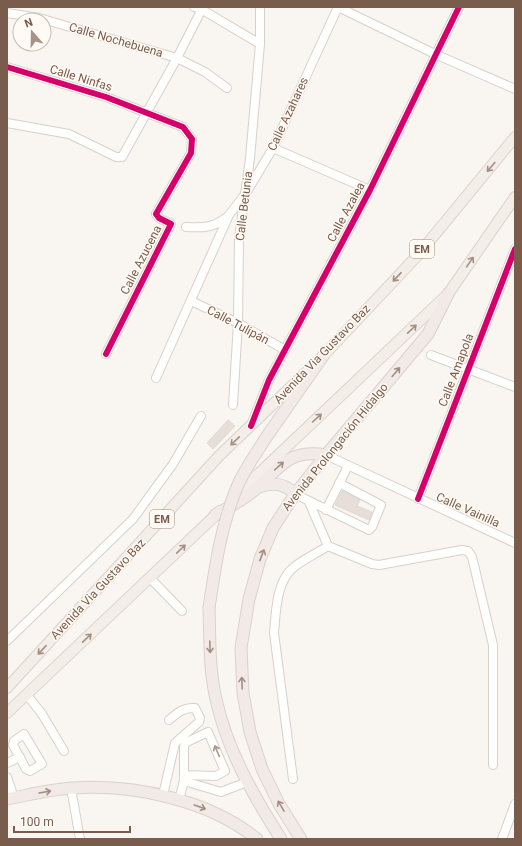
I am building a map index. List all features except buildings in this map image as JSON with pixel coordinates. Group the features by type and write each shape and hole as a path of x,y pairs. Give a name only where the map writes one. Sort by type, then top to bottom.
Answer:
{"highway":[{"name":"Avenida Prolongación Hidalgo","path":"301,839 279,804 262,768 250,732 243,693 241,648 249,600 260,559 273,528 295,494 428,334 448,294"},
{"path":"281,839 247,782 227,739 216,698 210,652 209,608 217,553 226,519 238,485 265,439 323,356"},
{"path":"215,516 236,504 288,459 304,454 326,455"},
{"path":"256,488 271,483 289,489 295,494"},
{"path":"11,799 71,788 96,787 146,791 208,810 257,839"}],"main road":[{"name":"Avenida Via Gustavo Baz","path":"7,688 214,462 323,356 418,255 515,137"},
{"name":"Avenida Via Gustavo Baz","path":"7,713 448,294 515,197"}],"street":[{"name":"Calle Betunia","path":"233,406 238,323 239,238 246,193 260,44 260,7"},
{"path":"338,7 436,54 515,89"},
{"name":"Calle Azahares","path":"156,378 229,215 246,193 273,148 338,7"},
{"name":"Calle Azalea","path":"251,426 268,380 370,190 459,7"},
{"path":"7,124 69,134 116,157 122,157 177,58 199,8 260,44"},
{"name":"Calle Nochebuena","path":"7,13 39,18 177,58 205,72 227,88"},
{"name":"Calle Ninfas","path":"7,67 85,90 146,113 183,128 192,139"},
{"name":"Calle Azucena","path":"106,354 171,224 159,218 156,214 191,153 192,139"},
{"path":"273,148 370,190"},
{"name":"Calle Azahares","path":"186,226 202,228 214,226 229,215"},
{"name":"Calle Amapola","path":"418,500 515,249"},
{"name":"Calle Tulipán","path":"191,301 238,323 285,350"},
{"path":"431,355 515,388"},
{"path":"7,641 133,519 173,464 201,416"},
{"name":"Calle Vainilla","path":"326,455 418,500 515,543"},
{"path":"326,510 348,466"},
{"path":"295,494 364,530 368,530 372,527 381,505 339,483"},
{"path":"309,502 328,546 379,565 462,550 468,551 472,557 493,645 493,765"},
{"path":"293,779 274,633 276,609 285,577 293,567 328,546"},
{"path":"150,578 182,611"},
{"path":"27,695 42,714 64,751"},
{"path":"163,795 175,743 199,722 200,718 195,708 189,707 180,710 168,720"},
{"path":"179,800 184,778 185,743 208,732 225,771 216,776 184,778"},
{"path":"7,763 20,757"},
{"path":"7,777 11,799"},
{"path":"184,778 221,792 247,782"},
{"path":"71,788 80,839"},
{"path":"502,839 515,804"}],"cycle path":[{"path":"251,426 269,380 370,190 459,7"},
{"path":"7,67 106,97 183,127 192,139 191,153 156,214 159,218 171,224 106,354"},
{"path":"418,499 515,249"}]}
